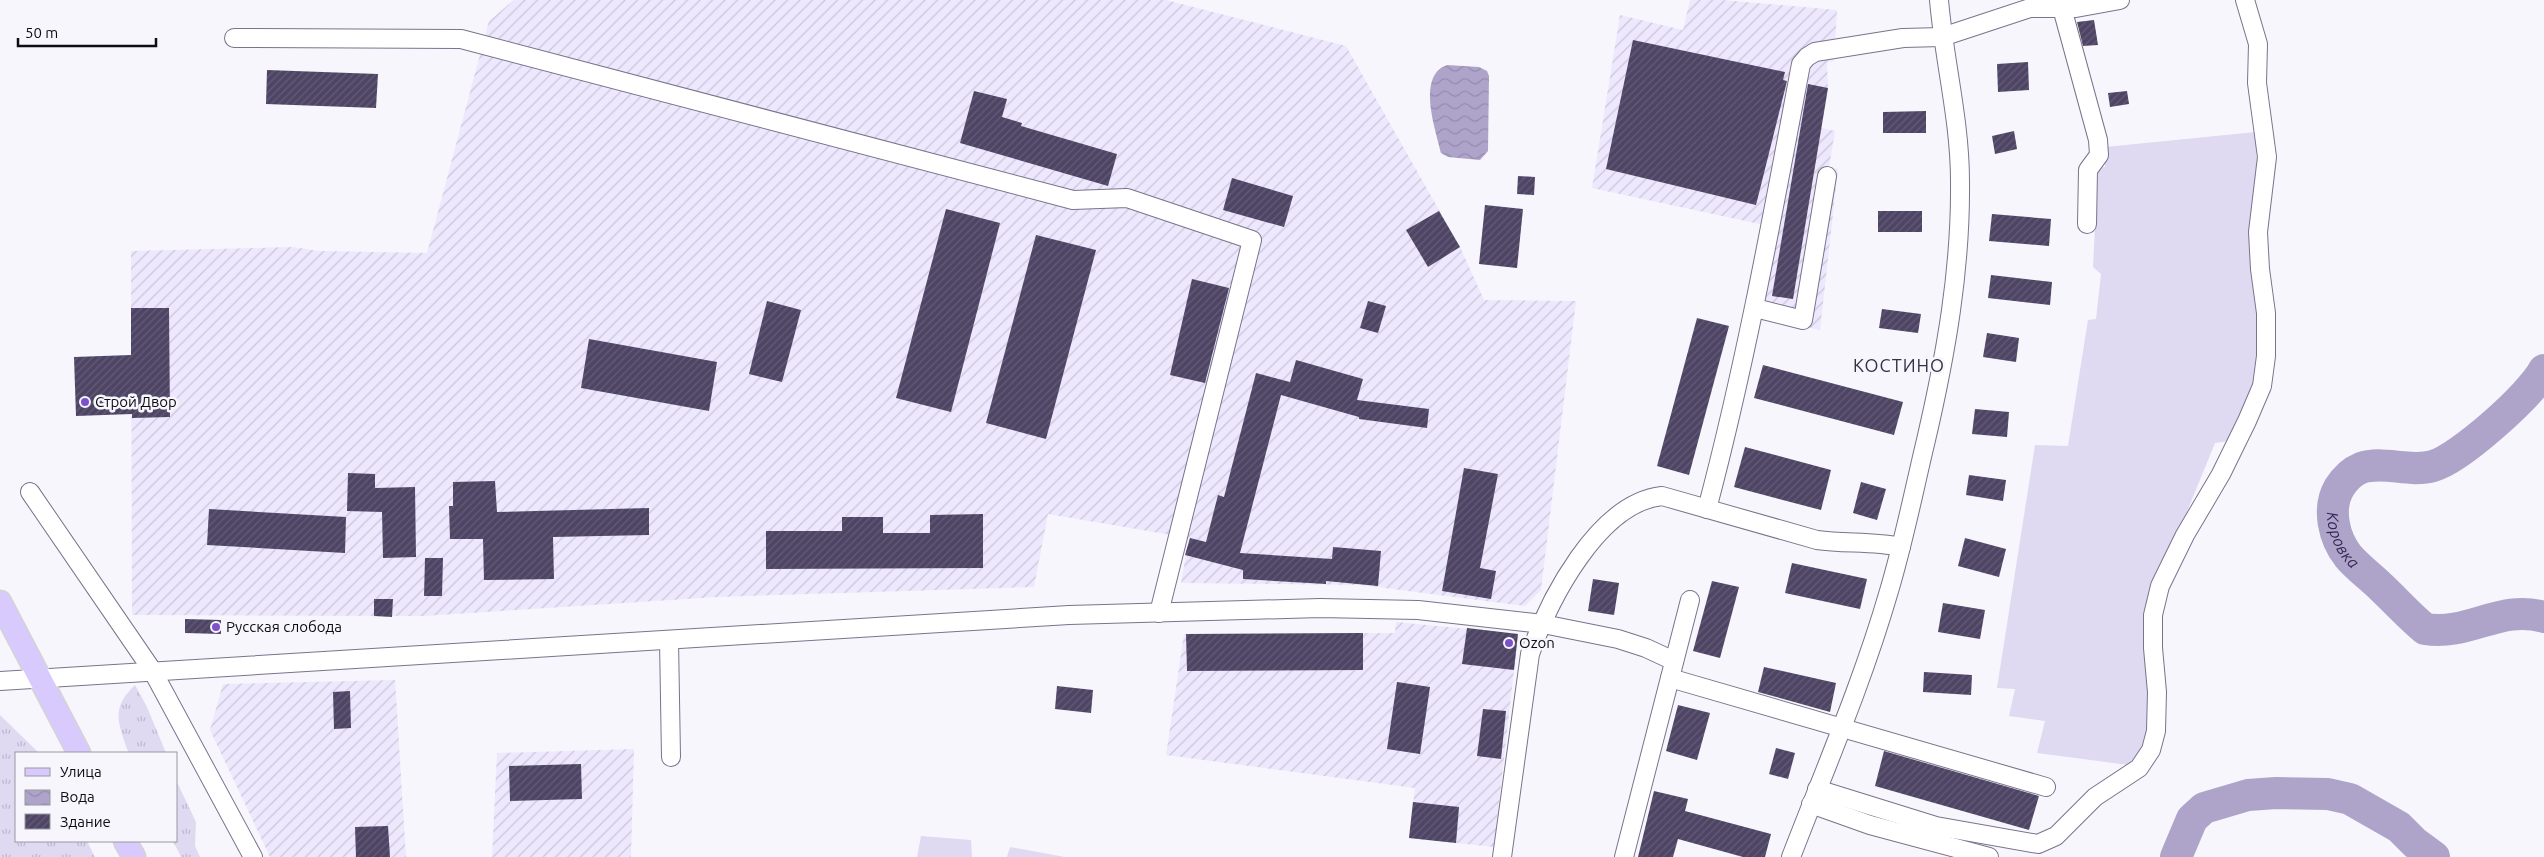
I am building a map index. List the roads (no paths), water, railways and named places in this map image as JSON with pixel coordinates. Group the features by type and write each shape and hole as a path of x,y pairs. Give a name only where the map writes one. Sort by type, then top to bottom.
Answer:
{"main road":[{"path":"0,602 78,752"},
{"path":"126,842 134,857"}],"street":[{"path":"1791,857 1841,726 1889,591 1945,357 1958,246 1960,178 1958,145 1942,37 1939,0"},
{"path":"1707,509 1733,410 1755,308 1801,64 1815,52 1904,38 1942,37 2030,8 2062,8 2120,0"},
{"path":"1814,797 1936,826 2038,844 2056,836 2095,797 2138,768 2151,750 2156,731 2157,692 2153,648 2154,615 2160,586 2185,536 2221,474 2247,421 2262,386 2266,356 2266,313 2260,269 2258,232 2267,157 2258,91 2258,44 2245,0"},
{"path":"2062,8 2098,140 2099,155 2088,170 2088,224"},
{"path":"234,38 461,39 1073,200 1127,198 1252,240 1159,613"},
{"path":"1755,308 1803,320 1827,176"},
{"path":"30,492 152,670 253,857"},
{"path":"1502,857 1530,654 1543,624 1585,547 1595,535 1622,513 1647,499 1662,496 1817,540 1836,543 1880,542 1901,546"},
{"path":"1624,857 1690,600"},
{"path":"0,681 152,670 1068,615 1375,607 1460,614 1543,624 1618,639 1646,648 1672,670 1841,726 2046,787"},
{"path":"669,640 671,757"},
{"path":"1814,797 1870,825 1989,857"}],"water":[{"path":"1447,65 1479,67 1487,71 1489,76 1488,151 1480,160 1448,157 1441,153 1430,104 1430,92 1432,80 1438,71"}],"waterway":[{"name":"Коровка","path":"2544,370 2537,381 2510,410 2476,439 2445,461 2424,468 2378,465 2361,468 2346,479 2339,488 2333,505 2336,532 2348,556 2425,629 2441,630 2456,628 2513,614 2544,617"},
{"name":"Коровка","path":"2176,857 2192,819 2204,808 2248,795 2276,793 2328,794 2350,799 2399,827 2415,843 2434,857"}],"place":[{"name":"Строй Двор","path":"85,402"},
{"name":"Русская слобода","path":"216,627"},
{"name":"Ozon","path":"1509,643"}],"district":[{"name":"КОСТИНО","path":"1899,366"}]}
